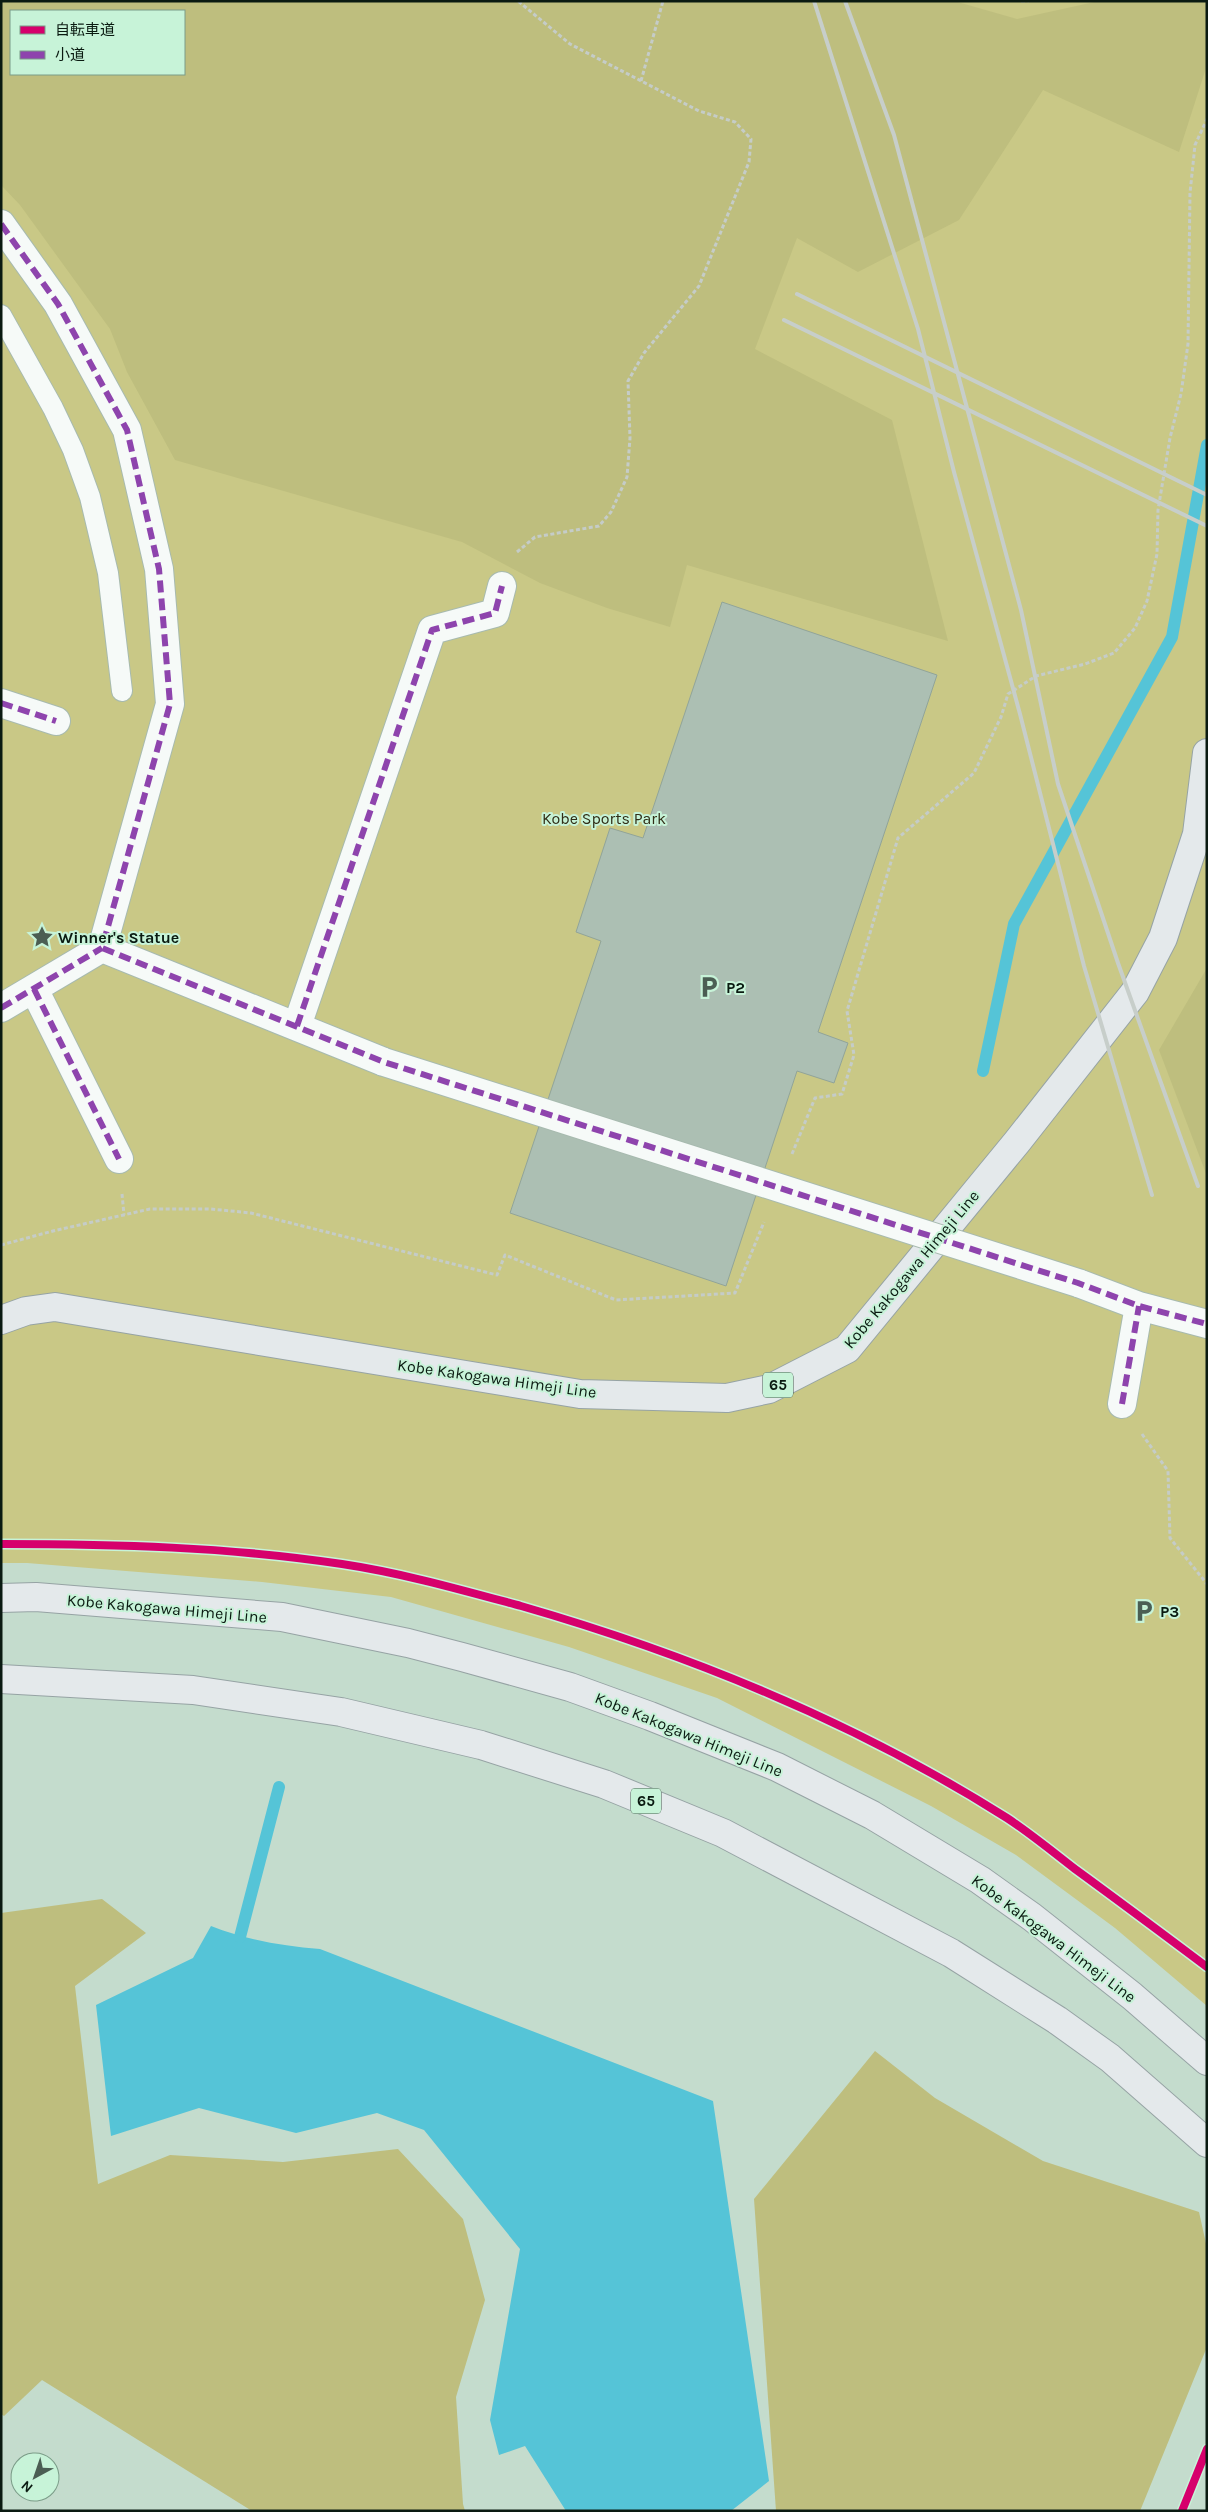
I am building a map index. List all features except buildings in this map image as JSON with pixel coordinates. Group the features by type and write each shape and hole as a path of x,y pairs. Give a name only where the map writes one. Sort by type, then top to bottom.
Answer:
{"main road":[{"name":"Kobe Kakogawa Himeji Line","path":"1,1320 26,1311 55,1307 580,1394 727,1398 769,1389 847,1349 1011,1150 1135,992 1163,938 1197,834 1207,753"},
{"name":"Kobe Kakogawa Himeji Line","path":"1,1598 36,1597 282,1617 408,1643 462,1657 570,1687 650,1716 777,1767 872,1815 980,1880 1124,1990 1207,2060"},
{"name":"65","path":"1,1679 193,1690 341,1712 481,1745 612,1787 723,1833 951,1953 1057,2020 1110,2058 1207,2143"}],"street":[{"path":"1,224 58,304 127,430 158,568 170,704 102,948 1,1008"},
{"path":"297,1026 432,630 495,613 502,586"},
{"path":"1,703 56,721"},
{"path":"102,948 384,1062 1078,1283 1139,1306 1207,1324"},
{"path":"34,989 118,1159"},
{"path":"1122,1404 1139,1306"}],"lane":[{"path":"1,315 53,408 73,450 90,497 108,573 122,691"}],"path":[{"path":"502,586 517,552 534,537 599,526 611,512 627,477 630,438 628,381 644,354 699,286 749,162 751,139 735,122 699,111 570,44 518,1"},
{"path":"641,81 663,1"},
{"path":"1020,1 1029,1"},
{"path":"898,838 974,773 1001,717 1008,694 1036,676 1085,664 1114,652 1135,628 1147,601 1157,554 1158,510 1170,438 1181,394 1186,361 1189,306 1190,193 1195,145 1207,119"},
{"path":"1,1245 150,1209 211,1209 251,1213 497,1276"},
{"path":"1122,1404 1168,1471 1170,1538 1207,1584"},
{"path":"1182,2511 1207,2449"}],"green space":[{"name":"Kobe Sports Park","path":"1,1 1207,1 1207,2006 1115,1928 1016,1855 931,1806 717,1698 569,1647 391,1597 262,1582 27,1563 1,1563"}],"shaded area":[{"path":"1,1 954,1 1017,19 1099,1 1207,1 1207,65 1179,152 1043,90 959,220 858,272 797,238 755,349 892,420 948,641 687,565 670,627 607,608 540,583 462,542 175,460 127,372 110,329 20,205 1,185"},
{"path":"1207,968 1207,1176 1159,1050"},
{"path":"102,1899 146,1933 75,1986 98,2184 170,2155 283,2162 398,2149 463,2219 485,2300 456,2397 465,2511 252,2511 42,2380 4,2416 1,2414 1,1913"},
{"path":"875,2051 935,2098 1043,2161 1199,2212 1207,2248 1207,2347 1140,2511 776,2511 754,2199"}],"water":[{"path":"211,1926 265,1942 320,1949 713,2101 769,2481 731,2511 566,2511 525,2446 499,2455 490,2420 520,2249 424,2130 377,2113 296,2133 199,2108 111,2136 96,2005 193,1958"}],"waterway":[{"path":"983,1071 1014,924 1172,637 1207,445"},
{"path":"240,1937 279,1787"}],"railway":[{"path":"814,1 918,329 954,472 1020,714 1084,966 1152,1195"},
{"path":"845,1 894,135 1021,610 1058,784 1118,963 1198,1186"},
{"path":"797,294 1207,495"},
{"path":"784,320 1207,526"}],"marked path":[{"path":"1,224 58,304 127,430 159,569 170,704 102,948 384,1062 1078,1283 1139,1306 1207,1324"},
{"path":"297,1026 432,630 495,613 502,586"},
{"path":"1,703 56,721"},
{"path":"1,1008 102,948"},
{"path":"34,989 119,1159"},
{"path":"1122,1404 1139,1306"}],"cycle path":[{"path":"1,1544 215,1550 342,1564 409,1577 477,1594 585,1625 648,1646 772,1695 832,1722 950,1784 1024,1830 1207,1967"},
{"path":"1182,2511 1207,2449"}],"place":[{"name":"Winner's Statue","path":"42,937"},
{"name":"P2","path":"709,987"},
{"name":"P3","path":"1144,1611"}]}
